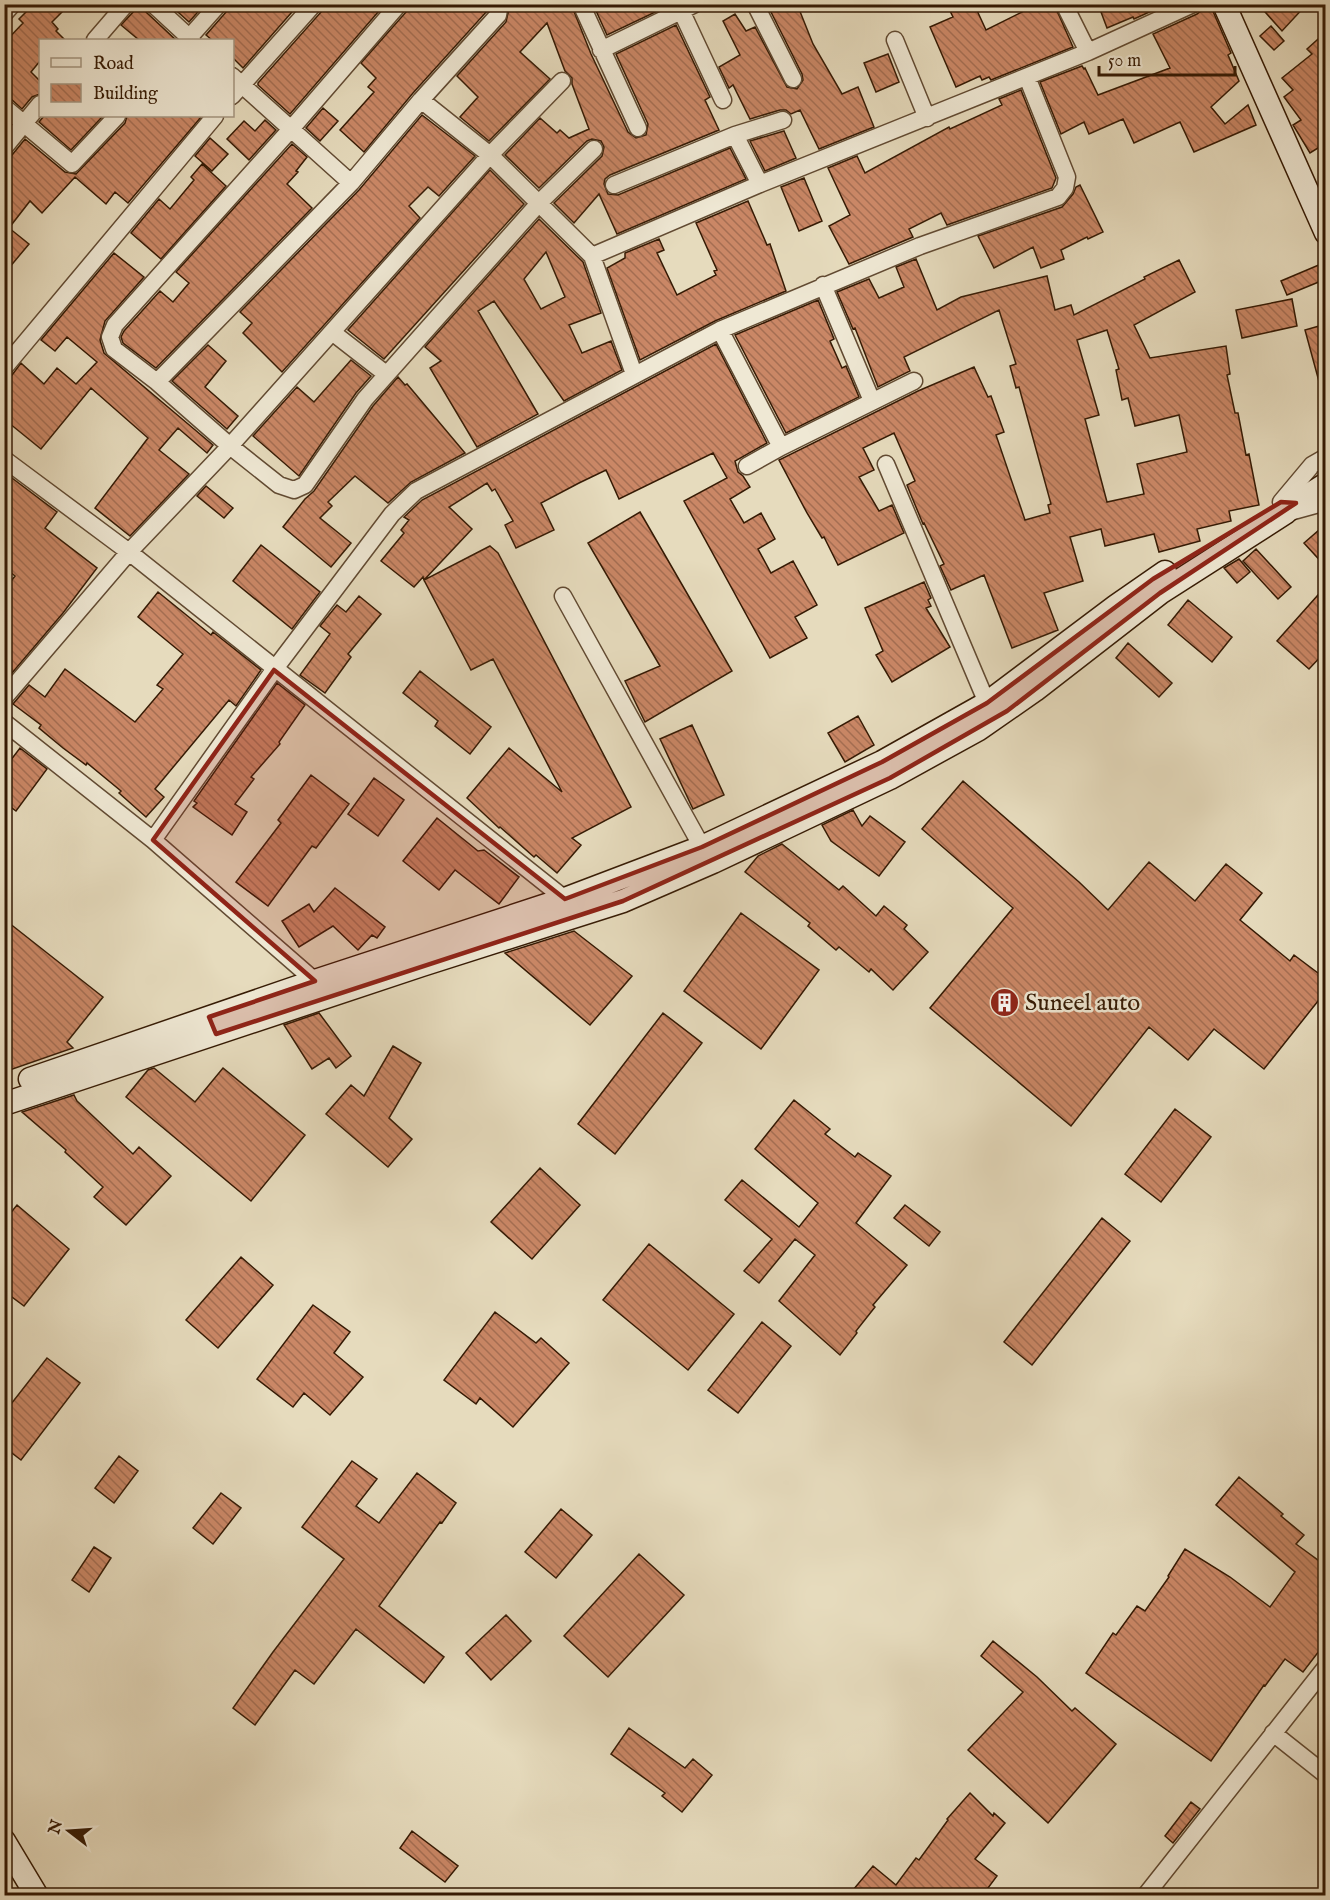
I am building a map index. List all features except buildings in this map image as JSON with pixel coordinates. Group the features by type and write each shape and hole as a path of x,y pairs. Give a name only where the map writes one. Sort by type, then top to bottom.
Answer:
{"street":[{"path":"4,14 13,4"},
{"path":"96,39 126,4"},
{"path":"153,4 189,39"},
{"path":"191,39 219,4"},
{"path":"314,4 236,86 291,129 351,183"},
{"path":"399,4 291,129 115,325 110,337 114,349 157,382 230,446 279,485 294,490 305,485 365,399 386,374 541,200 594,149"},
{"path":"157,382 351,183 421,100 498,15 500,4"},
{"path":"581,4 638,128"},
{"path":"755,4 793,79"},
{"path":"1064,4 1088,52"},
{"path":"592,256 760,184 1088,52 1193,4"},
{"path":"1224,4 1326,233"},
{"path":"601,50 685,7 723,100"},
{"path":"895,40 927,117"},
{"path":"153,840 274,670 404,501 416,491 720,330 920,246 1058,197 1065,188 1067,177 1027,77"},
{"path":"4,698 129,552 230,446 490,155 562,81"},
{"path":"421,100 490,155 541,200 592,256 634,374"},
{"path":"4,147 39,105"},
{"path":"4,107 72,164 116,117"},
{"path":"4,368 214,117"},
{"path":"614,185 735,135 783,120"},
{"path":"735,135 760,184"},
{"path":"823,285 872,401"},
{"path":"720,330 781,447"},
{"path":"332,332 386,374"},
{"path":"747,466 914,381"},
{"path":"4,1104 212,1026 570,908 702,847 979,729 1035,690 1160,593 1287,506 1312,465 1326,457"},
{"path":"4,459 129,552 570,908 623,901 713,862 886,770 987,703 1153,579 1326,484"},
{"path":"886,464 987,703"},
{"path":"1287,506 1311,508 1326,502"},
{"path":"563,596 702,847"},
{"path":"4,722 153,840 319,989"},
{"path":"4,1088 212,1026"},
{"path":"1145,1896 1326,1667"},
{"path":"1273,1733 1326,1775"},
{"path":"4,1841 37,1896"}],"highlighted area":[{"path":"1281,502 1296,503 1160,593 1007,711 890,778 623,901 216,1034 209,1017 315,981 153,840 274,670 565,899 702,847 882,762 987,703 1153,579"}],"place":[{"name":"Suneel auto","path":"1004,1002"}]}
